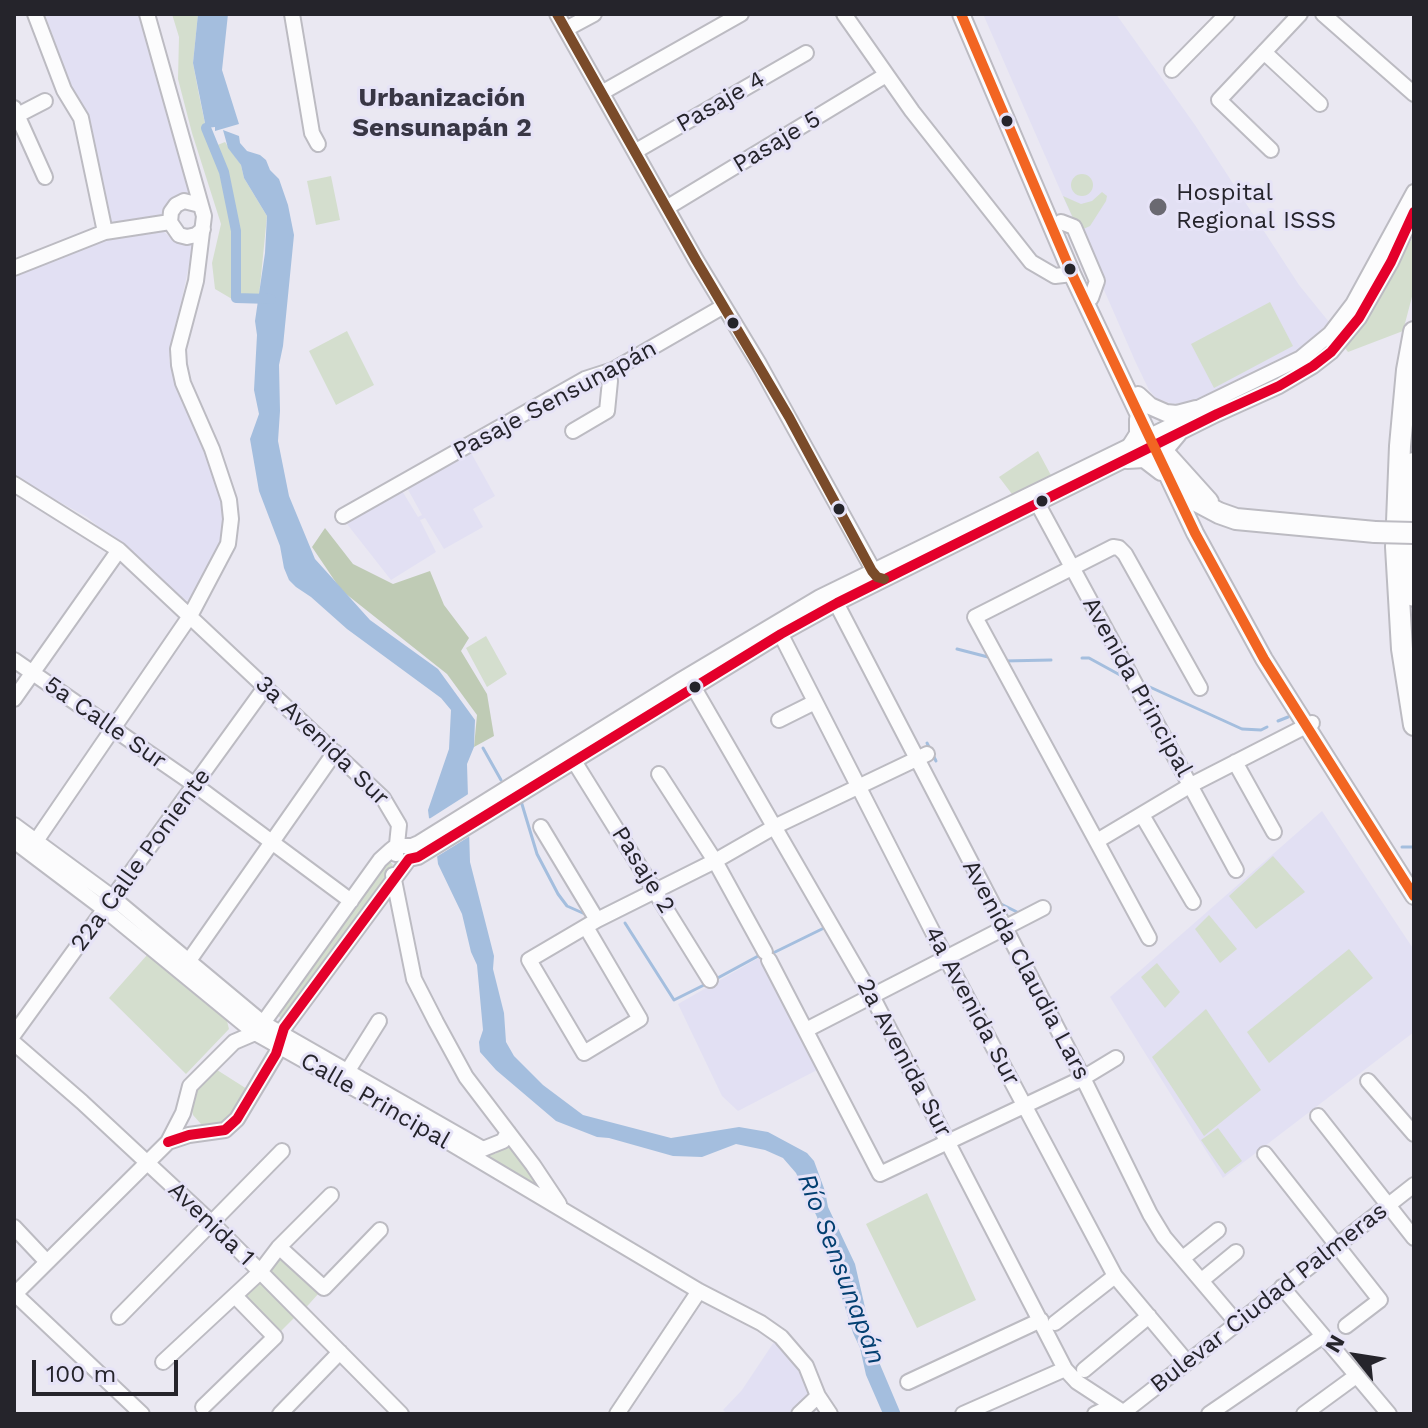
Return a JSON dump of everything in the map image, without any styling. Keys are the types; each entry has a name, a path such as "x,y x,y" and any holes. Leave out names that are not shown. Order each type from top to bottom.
{"highway":[{"path":"1414,332 1400,446 1396,547 1402,649 1414,725"},
{"path":"1155,443 1219,513"},
{"path":"1414,463 1411,499 1414,596"},
{"path":"1185,495 1219,513 1259,522 1414,533"},
{"path":"1412,559 1414,580"}],"main road":[{"path":"961,14 1072,274 1137,414 1185,495 1309,724 1414,896"},
{"path":"969,14 1061,222 1091,298 1138,395 1168,479 1264,659 1414,880"},
{"path":"1138,395 1150,406 1166,413 1177,414 1201,407"},
{"path":"1137,414 1140,429 1129,452 1147,460 1168,479"},
{"path":"1155,443 1178,434"}],"street":[{"path":"35,14 64,90 81,118 105,232"},
{"path":"36,841 190,616 228,544 231,519 229,500 183,383 179,365 178,349 196,281 204,216 147,14"},
{"path":"292,14 312,133 318,144"},
{"path":"557,14 789,417 876,578"},
{"path":"566,29 594,14"},
{"path":"603,92 741,14"},
{"path":"844,14 886,75 1031,262 1055,276 1072,274"},
{"path":"1172,70 1227,14"},
{"path":"1271,150 1219,100 1300,14"},
{"path":"1323,14 1414,94"},
{"path":"1264,52 1320,104"},
{"name":"Pasaje 4","path":"636,151 806,53"},
{"name":"Pasaje 5","path":"668,207 886,75"},
{"path":"45,101 15,113 45,177"},
{"path":"142,1414 14,1294 168,1142 183,1113 190,1086 234,1042 259,1028 380,860 396,846 412,846 415,853 694,672 834,598 1129,452 1155,443 1199,412 1201,407 1301,358 1330,334 1353,304 1414,192"},
{"path":"200,205 184,201 176,205 170,222 179,235 187,237 203,229"},
{"path":"1178,434 1279,386 1331,352 1374,294 1414,212"},
{"path":"14,268 105,232 170,222"},
{"name":"Pasaje Sensunapán","path":"343,516 585,379 608,373 724,306"},
{"path":"573,431 607,411 608,373"},
{"name":"3a Avenida Sur","path":"14,484 119,550 387,802 399,825 393,880 414,979 466,1077 562,1209"},
{"name":"Avenida Principal","path":"1035,499 1236,870"},
{"path":"1149,938 975,617 1113,547 1123,551 1200,688"},
{"path":"14,699 119,550"},
{"name":"Avenida Claudia Lars","path":"834,598 922,757 1004,928 1150,1214 1164,1237 1237,1323"},
{"path":"570,755 694,688 778,629"},
{"name":"4a Avenida Sur","path":"778,629 946,958 1115,1276 1187,1362"},
{"name":"5a Calle Sur","path":"14,660 195,785 351,901"},
{"path":"694,672 694,688"},
{"path":"681,680 694,688"},
{"name":"22a Calle Poniente","path":"14,1034 266,686"},
{"name":"2a Avenida Sur","path":"694,688 872,996 948,1141 1051,1323 1081,1369 1077,1382 1121,1411"},
{"path":"779,720 815,702"},
{"path":"1097,841 1191,785 1309,724"},
{"path":"188,962 335,752"},
{"name":"Pasaje 2","path":"570,755 710,980"},
{"path":"541,827 592,924 640,1019 584,1053 529,960 592,924 715,861 776,826 922,757"},
{"path":"1235,762 1274,832"},
{"path":"659,774 715,861 880,1174 1083,1078 1116,1058"},
{"path":"1142,815 1193,902"},
{"path":"14,825 259,1028 280,1039 276,1054 237,1119 225,1130 189,1135 168,1142"},
{"path":"14,841 108,903 188,962 259,1028"},
{"name":"Calle Principal","path":"280,1039 415,853"},
{"path":"806,1030 1043,908"},
{"path":"347,1072 379,1021"},
{"name":"Calle Principal","path":"280,1039 347,1072 562,1209 699,1291 761,1323 781,1337 806,1366 818,1396 830,1414"},
{"name":"Calle Principal","path":"280,1039 483,1156"},
{"name":"Avenida 1","path":"14,1043 212,1223 401,1414"},
{"path":"1368,1081 1414,1134"},
{"path":"183,1113 193,1126 209,1133"},
{"path":"1318,1116 1414,1238"},
{"path":"483,1156 503,1141 508,1132"},
{"path":"119,1317 282,1151"},
{"path":"1265,1154 1380,1300 1346,1326"},
{"name":"Bulevar Ciudad Palmeras","path":"1095,1414 1121,1411 1414,1185"},
{"path":"163,1362 260,1272 279,1247 331,1195"},
{"path":"14,1227 47,1262"},
{"path":"279,1247 324,1288 380,1230"},
{"path":"1183,1258 1218,1230"},
{"path":"1202,1280 1236,1252"},
{"path":"908,1382 1051,1323 1115,1276"},
{"path":"1282,1287 1389,1414"},
{"path":"617,1414 699,1291"},
{"path":"203,1407 275,1337 235,1296"},
{"path":"963,1414 1081,1369 1149,1316"},
{"path":"1209,1414 1323,1336"},
{"path":"280,1414 340,1352"},
{"path":"1304,1414 1356,1376"},
{"path":"799,1414 818,1396"}],"shaded area":[{"path":"45,14 143,14 192,188 162,230 172,239 190,242 193,246 169,360 224,501 224,544 190,602 177,595 87,517 14,477 14,277 113,237 93,148"},
{"name":"Hospital Regional ISSS","path":"983,14 1116,14 1195,125 1299,285 1329,322 1303,347 1208,395 1188,403 1172,404 1156,398 1136,363"},
{"path":"470,451 495,496 473,509 483,527 444,549 425,518 420,520 436,552 391,580 347,524 401,489 418,517 422,515 406,486"},
{"path":"1322,811 1414,950 1414,1032 1223,1178 1110,997"},
{"path":"762,956 819,1069 738,1111 722,1096 678,1004"},
{"path":"774,1342 801,1370 812,1395 793,1414 727,1414 723,1410 742,1390"}],"green space":[{"path":"172,14 198,14 193,63 206,128 224,172 236,231 232,299 215,289 212,263 221,224 178,79 179,37"},
{"path":"225,142 241,165 244,178 267,216 259,296 239,296 238,230 226,172 215,146"},
{"path":"1082,174 1093,185 1082,196 1071,185"},
{"path":"331,176 340,220 316,225 307,181"},
{"path":"1102,192 1107,196 1106,201 1090,226 1079,231 1063,196 1081,204 1092,201"},
{"path":"1414,235 1414,289 1403,331 1348,352 1345,348 1364,325"},
{"path":"1270,302 1293,346 1214,388 1191,344"},
{"path":"347,331 374,385 336,405 309,351"},
{"path":"1038,451 1053,479 1015,498 999,477"},
{"path":"325,528 353,564 393,584 430,571 444,605 469,638 461,651 487,694 494,736 474,747 477,715 447,674 341,590 312,547"},
{"path":"486,636 507,674 487,687 466,648"},
{"path":"1273,856 1305,892 1256,929 1229,896"},
{"path":"389,860 393,865 391,868 289,1017 282,1020 279,1011 383,863"},
{"path":"1209,915 1237,949 1220,963 1195,929"},
{"path":"1349,949 1373,978 1269,1063 1247,1032"},
{"path":"147,955 227,1021 229,1029 186,1074 109,998"},
{"path":"1157,963 1180,992 1165,1008 1141,977"},
{"path":"1206,1009 1261,1090 1204,1136 1152,1057"},
{"path":"214,1068 247,1089 234,1113 221,1126 201,1124 191,1107 199,1084"},
{"path":"1218,1128 1242,1161 1225,1174 1201,1140"},
{"path":"510,1144 543,1191 487,1163 486,1153 495,1154"},
{"path":"927,1193 976,1300 917,1328 866,1224"},
{"path":"276,1252 319,1293 301,1313 260,1272"},
{"path":"256,1276 296,1316 275,1337 235,1296"}],"water":[{"path":"198,14 228,14 222,70 239,124 215,131 215,127 206,128 193,63"},
{"name":"Río Sensunapán","path":"223,130 239,136 240,143 247,151 266,160 279,179 288,205 294,235 279,365 278,441 289,496 315,559 370,620 438,669 475,720 474,747 467,764 470,862 494,956 493,969 504,1013 506,1042 514,1056 543,1085 583,1115 671,1138 739,1127 768,1132 807,1153 814,1161 828,1207 855,1264 876,1355 901,1414 883,1414 866,1375 817,1217 796,1173 783,1158 765,1150 736,1144 702,1157 673,1156 597,1137 556,1121 496,1070 480,1052 483,1030 477,965 462,914 438,864 433,821 429,818 428,810 449,749 451,710 441,698 296,587 284,568 280,546 259,491 250,439 259,414 254,390 255,321 267,216 244,178 241,165 228,148"}],"pier":[{"path":"473,791 475,833 433,859 429,823 426,821"}],"waterway":[{"path":"206,128 224,172 236,231 236,298 271,299"},
{"path":"957,649 988,657"},
{"path":"1082,658 1089,658 1120,675"},
{"path":"1004,661 1051,660"},
{"path":"1141,683 1242,729 1261,730 1267,727"},
{"path":"1278,721 1288,717"},
{"path":"927,743 936,761"},
{"path":"483,748 501,780"},
{"path":"521,801 537,854 558,894 567,906 585,914"},
{"path":"1402,847 1414,847"},
{"path":"999,903 1017,912"},
{"path":"625,923 674,1000 708,983"},
{"path":"771,954 824,928"},
{"path":"714,980 760,955"}],"transit line":[{"path":"557,14 789,417 872,571 884,579"},
{"path":"961,14 1072,274 1195,533 1264,659 1414,896"},
{"path":"168,1142 189,1135 225,1130 237,1119 276,1054 284,1028 409,859 418,857 781,634 837,603 1279,386 1313,366 1331,352 1359,318 1391,262 1414,212"}],"place":[{"name":"Hospital Regional ISSS","path":"1158,207"}],"district":[{"name":"Urbanización Sensunapán 2","path":"442,113"}]}
